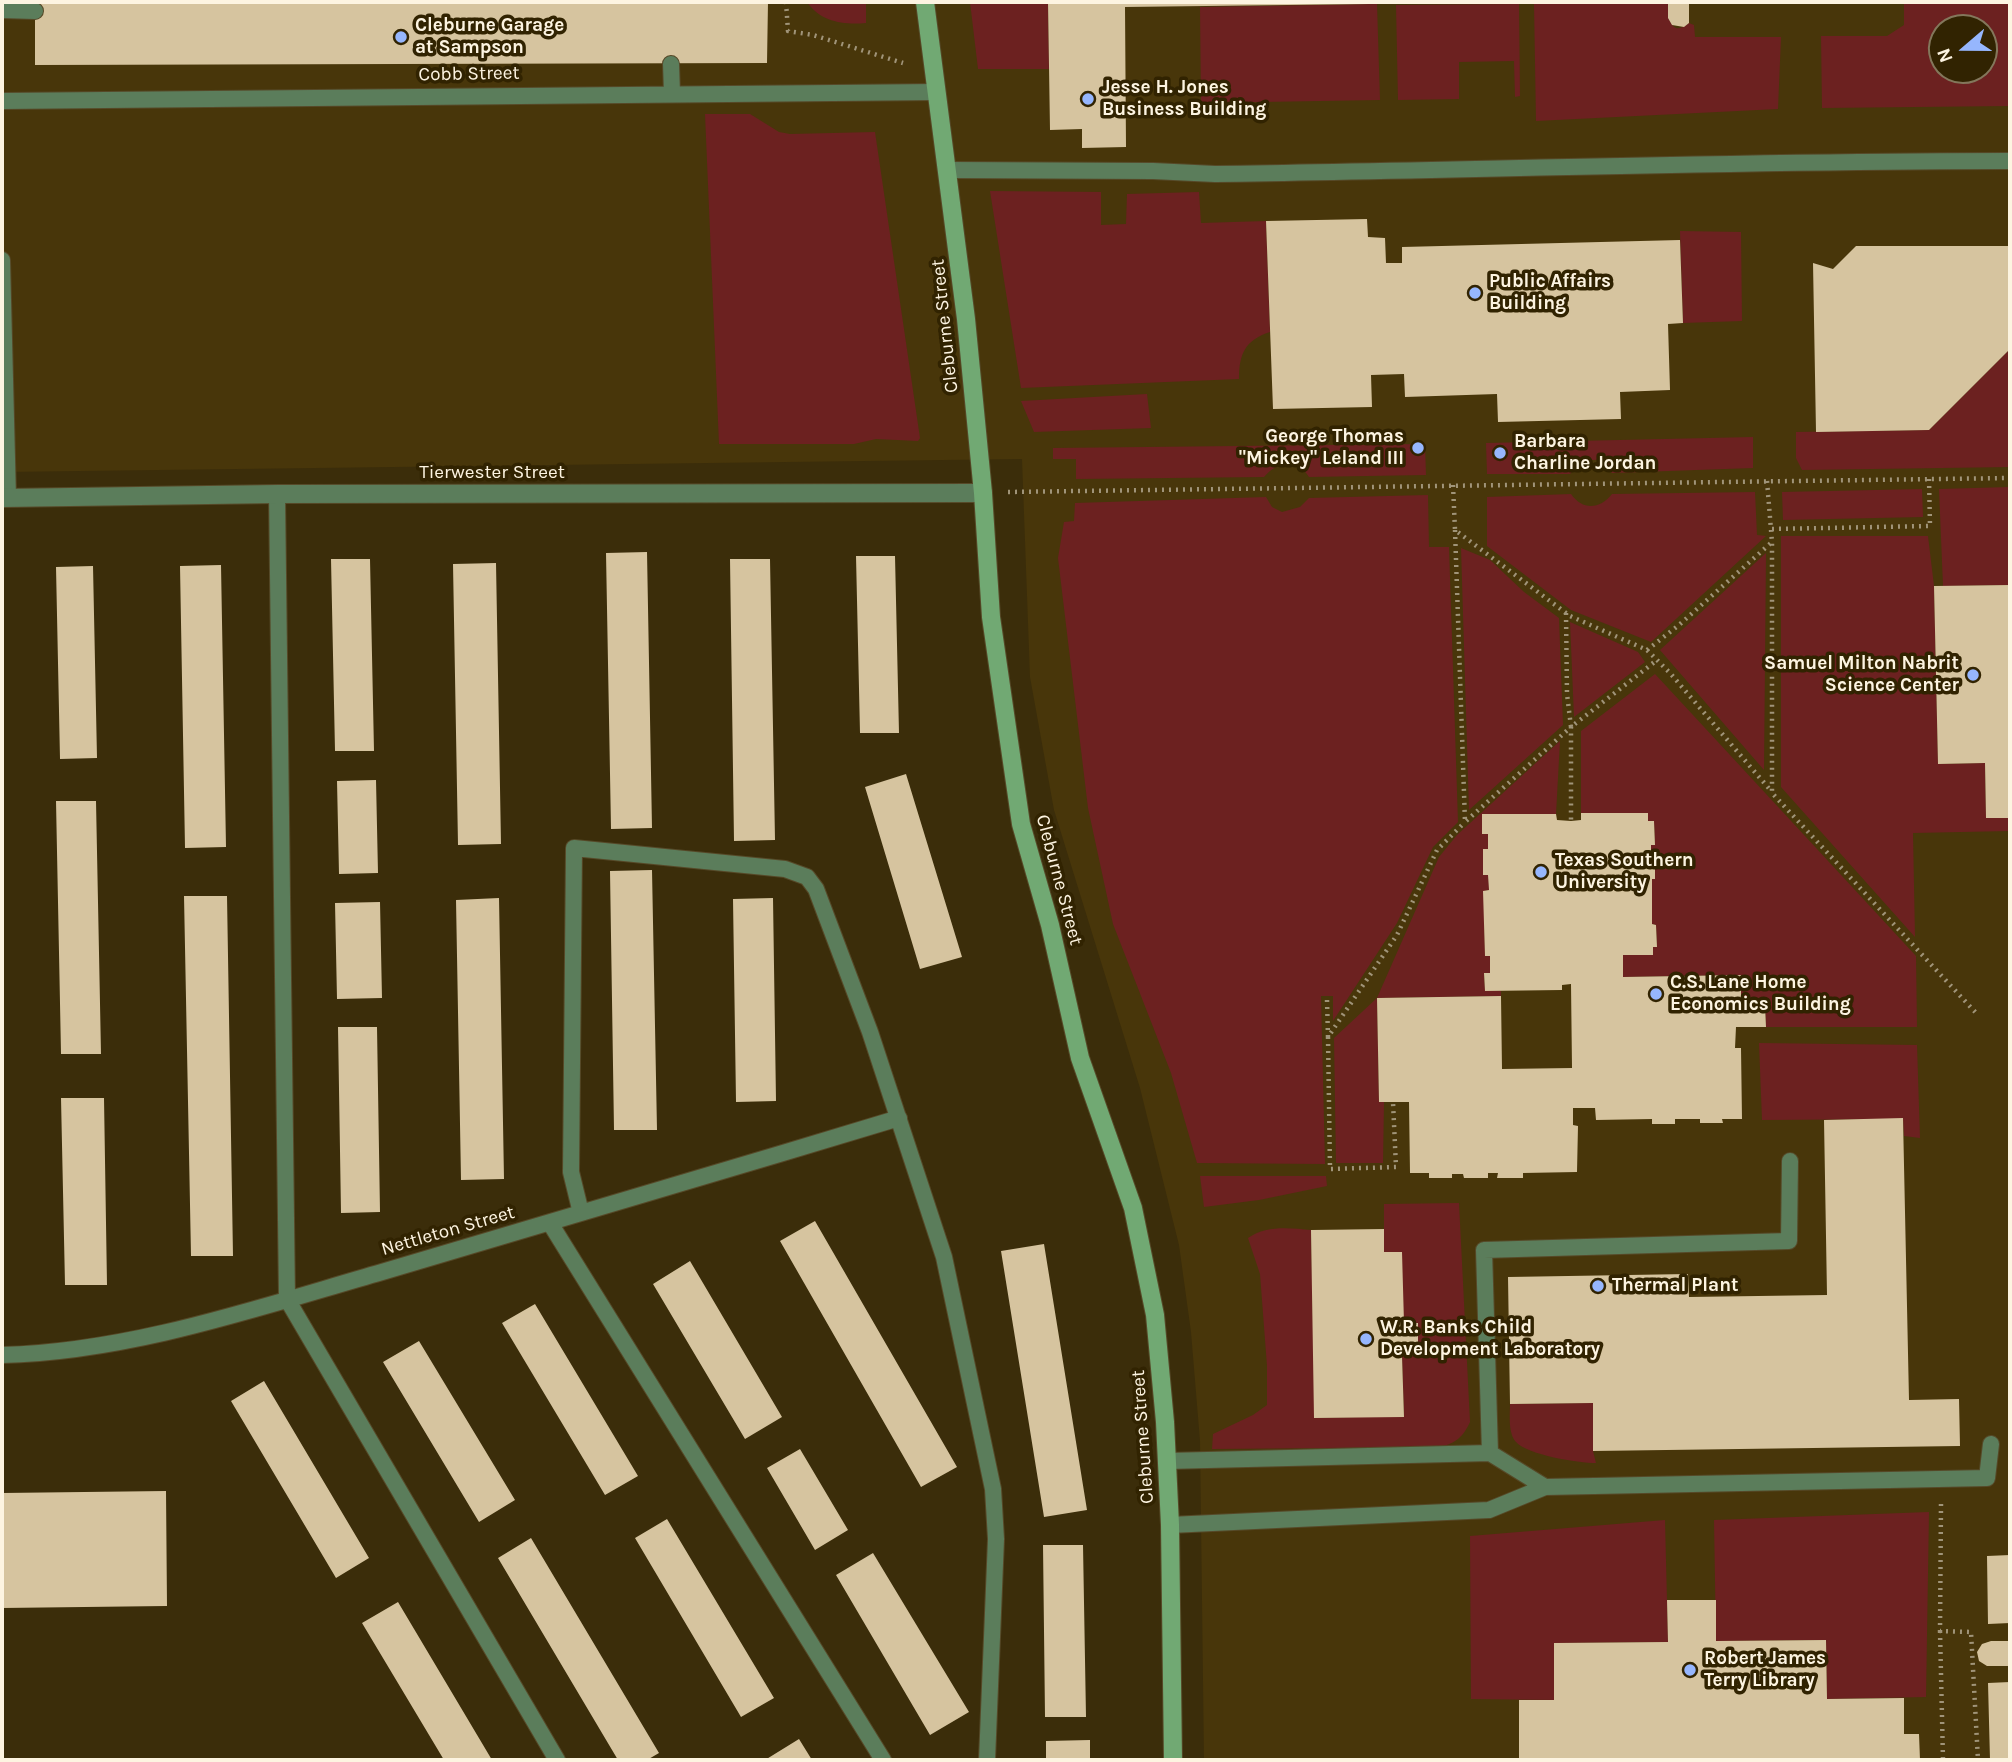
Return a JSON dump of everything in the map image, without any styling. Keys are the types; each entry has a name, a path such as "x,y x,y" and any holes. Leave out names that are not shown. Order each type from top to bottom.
{"main road":[{"name":"Cleburne Street","path":"925,2 968,332 991,617 1021,824 1050,925 1080,1058 1133,1208 1155,1315 1170,1525 1173,1760"}],"street":[{"name":"Tierwester Street","path":"5,498 277,494 983,493"}],"lane":[{"path":"2,10 35,11"},
{"path":"671,64 672,93"},
{"name":"Cobb Street","path":"2,101 937,92"},
{"path":"948,170 1215,174 1638,167 1797,161 2010,161"},
{"path":"2,260 5,498"},
{"path":"277,494 287,1299 557,1760"},
{"path":"581,1213 571,1172 574,848 785,869 807,877 816,889 870,1032 944,1257 993,1489 996,1539 987,1760"},
{"name":"Nettleton Street","path":"2,1355 94,1347 161,1333 550,1223 899,1118"},
{"path":"1490,1453 1484,1250 1790,1241 1790,1161"},
{"path":"550,1223 883,1760"},
{"path":"1170,1525 1489,1510 1545,1487 1987,1478 1991,1444"},
{"path":"1167,1461 1490,1453 1545,1487"}],"path":[{"path":"786,2 788,31 935,72"},
{"path":"1772,529 1930,526 1929,478"},
{"path":"983,493 2010,478"},
{"path":"1768,481 1772,529 1772,793"},
{"path":"1453,485 1465,822"},
{"path":"1455,530 1566,613 1647,650 1772,793 1978,1014"},
{"path":"1647,650 1772,542"},
{"path":"1566,613 1567,694 1571,727 1571,821"},
{"path":"1328,1037 1397,935 1437,849 1571,727 1657,660"},
{"path":"1327,1000 1330,1169 1395,1167 1393,1102"},
{"path":"1941,1479 1943,1760"},
{"path":"1940,1631 1971,1632 1978,1760"}],"shaded area":[{"name":"Texas Southern University","path":"2,2 2010,2 2010,1760 1204,1760 1200,1441 1191,1332 1179,1245 1140,1088 1054,810 1030,677 1022,459 2,472"},
{"path":"807,2 866,2 866,23 833,21 819,14"},
{"path":"970,2 1048,2 1049,69 978,69"},
{"path":"1668,2 1674,27 1683,27 1689,23 1694,25 1695,37 1781,37 1778,109 1536,121 1534,4"},
{"path":"1904,2 2010,2 2010,106 1822,108 1821,36 1887,36 1904,25"},
{"path":"1377,4 1380,100 1201,103 1200,7"},
{"path":"1519,4 1520,96 1515,97 1514,61 1459,62 1459,99 1398,100 1396,5"},
{"path":"705,114 750,114 779,132 790,134 875,132 920,438 918,441 876,439 854,444 719,444"},
{"path":"990,191 1101,192 1101,225 1126,224 1127,194 1199,192 1201,223 1266,221 1270,332 1255,339 1245,349 1240,362 1239,379 1021,388"},
{"path":"1680,231 1741,232 1742,321 1683,323"},
{"path":"2010,349 2010,467 1802,470 1796,458 1796,432 1929,430"},
{"path":"1147,394 1151,428 1034,432 1021,401"},
{"path":"1753,437 1753,468 1612,473 1602,460 1597,460 1580,464 1570,474 1487,474 1486,443"},
{"path":"1425,444 1426,475 1309,477 1299,467 1287,464 1275,468 1264,477 1076,479 1076,459 1053,459 1053,448"},
{"path":"2010,487 2010,585 1943,586 1939,489"},
{"path":"1922,489 1923,517 1783,520 1782,492"},
{"path":"1755,492 1757,535 1766,536 1651,642 1571,610 1487,546 1487,497 1571,494 1581,503 1592,506 1602,503 1612,494"},
{"path":"1428,495 1429,547 1449,547 1458,822 1433,847 1397,923 1333,1021 1333,996 1321,996 1325,1164 1197,1163 1171,1073 1113,924 1088,808 1058,558 1064,522 1074,521 1075,503 1266,497 1272,507 1282,512 1300,507 1309,498"},
{"path":"1781,536 1928,536 1934,586 1938,764 1985,763 1986,818 2010,818 2010,831 1913,833 1915,937 1781,787"},
{"path":"1461,548 1490,560 1524,592 1559,618 1563,725 1469,810"},
{"path":"1766,553 1764,770 1660,650"},
{"path":"1570,622 1638,652 1645,662 1574,717"},
{"path":"1655,674 1916,956 1917,1027 1766,1027 1765,1005 1741,1005 1740,975 1623,977 1623,955 1653,955 1653,947 1657,947 1656,925 1652,924 1655,857 1651,856 1651,845 1655,845 1654,822 1648,821 1648,813 1581,813 1581,731"},
{"path":"1560,741 1556,814 1482,815 1482,833 1488,834 1489,890 1484,891 1485,956 1490,956 1490,973 1484,974 1485,990 1501,991 1501,996 1377,998 1439,857 1457,835"},
{"path":"1377,998 1379,1102 1384,1102 1383,1163 1336,1163 1334,1038"},
{"path":"1759,1043 1917,1045 1920,1138 1904,1136 1903,1119 1762,1120"},
{"path":"1200,1176 1326,1176 1327,1186 1259,1200 1204,1207"},
{"path":"1459,1203 1470,1422 1462,1435 1450,1444 1440,1447 1212,1449 1213,1434 1253,1415 1267,1405 1260,1274 1248,1238 1270,1229 1311,1230 1315,1418 1404,1416 1402,1356 1418,1355 1418,1323 1404,1323 1384,1252 1384,1204"},
{"path":"1593,1403 1593,1451 1596,1463 1566,1460 1531,1451 1513,1438 1510,1404"},
{"path":"1929,1512 1926,1697 1827,1699 1826,1640 1716,1641 1714,1520"},
{"path":"1665,1520 1668,1642 1554,1643 1554,1700 1471,1699 1470,1536"}],"building":[{"name":"Cleburne Garage at Sampson","path":"35,2 768,2 767,63 35,65"},
{"name":"Jesse H. Jones Business Building","path":"1048,2 1369,4 1125,7 1126,147 1082,148 1082,129 1050,130"},
{"path":"1668,2 1689,2 1689,23 1684,27 1672,25 1668,18"},
{"name":"Public Affairs Building","path":"1367,219 1368,237 1385,238 1386,263 1402,263 1402,247 1680,240 1683,323 1668,324 1670,390 1620,392 1621,419 1498,422 1497,394 1405,397 1404,374 1371,375 1372,407 1273,409 1266,221"},
{"path":"1856,246 2010,246 2010,349 1929,430 1816,432 1813,263 1833,269"},
{"path":"647,552 652,828 611,829 606,553"},
{"path":"856,556 895,556 899,733 860,733"},
{"path":"331,559 370,559 374,751 335,751"},
{"path":"730,559 770,559 775,840 734,841"},
{"path":"496,563 501,844 458,845 453,564"},
{"path":"221,565 226,847 185,848 180,566"},
{"path":"93,566 97,758 60,759 56,567"},
{"name":"Samuel Milton Nabrit Science Center","path":"2010,585 2010,818 1986,818 1985,763 1938,764 1934,586"},
{"path":"906,774 962,957 920,969 865,787"},
{"path":"376,780 378,873 339,874 337,781"},
{"path":"56,801 96,801 101,1054 61,1054"},
{"name":"C.S. Lane Home Economics Building","path":"1581,813 1648,813 1648,821 1654,821 1655,845 1651,845 1651,856 1655,856 1652,924 1656,925 1657,947 1653,947 1653,955 1623,955 1623,977 1741,975 1741,1005 1765,1005 1766,1027 1736,1027 1735,1048 1741,1048 1742,1119 1722,1119 1723,1123 1700,1123 1700,1119 1675,1119 1675,1124 1652,1124 1652,1119 1596,1120 1595,1108 1573,1108 1573,1125 1578,1126 1577,1172 1523,1173 1523,1178 1497,1178 1498,1173 1488,1173 1488,1178 1464,1178 1463,1174 1452,1174 1452,1178 1429,1178 1429,1173 1410,1173 1409,1102 1379,1102 1377,998 1501,996 1502,1069 1572,1068 1571,984 1562,985 1562,990 1485,991 1484,973 1490,973 1490,956 1485,956 1483,891 1489,890 1488,875 1483,875 1483,849 1488,849 1488,834 1482,834 1482,814 1556,814 1557,820 1571,821 1581,820"},
{"path":"652,870 657,1130 614,1130 610,871"},
{"path":"184,896 227,896 233,1256 191,1256"},
{"path":"499,898 504,1179 461,1180 456,900"},
{"path":"773,898 776,1101 736,1102 733,899"},
{"path":"380,902 382,998 337,999 335,903"},
{"path":"338,1027 377,1027 380,1212 341,1213"},
{"path":"61,1098 104,1098 107,1285 65,1285"},
{"name":"Thermal Plant","path":"1903,1118 1909,1400 1959,1399 1960,1446 1593,1451 1593,1403 1510,1404 1508,1277 1688,1274 1689,1297 1827,1295 1824,1120"},
{"path":"815,1221 957,1467 921,1487 780,1241"},
{"name":"W.R. Banks Child Development Laboratory","path":"1384,1229 1384,1252 1402,1252 1404,1323 1418,1323 1418,1356 1402,1356 1404,1417 1314,1418 1311,1230"},
{"path":"1044,1244 1087,1510 1044,1517 1001,1251"},
{"path":"690,1261 782,1417 745,1439 653,1284"},
{"path":"535,1304 638,1476 605,1495 502,1323"},
{"path":"419,1341 515,1500 479,1522 383,1362"},
{"path":"264,1381 369,1558 336,1578 231,1401"},
{"path":"800,1449 848,1530 815,1550 767,1468"},
{"path":"166,1491 167,1606 2,1608 2,1493"},
{"path":"667,1519 774,1698 741,1717 635,1538"},
{"path":"531,1538 659,1753 647,1760 618,1760 498,1558"},
{"path":"1043,1545 1083,1545 1086,1717 1045,1717"},
{"path":"873,1553 969,1712 930,1735 836,1575"},
{"path":"2010,1555 2010,1623 1988,1624 1987,1556"},
{"name":"Robert James Terry Library","path":"1667,1600 1716,1600 1716,1641 1826,1640 1827,1699 1904,1698 1904,1734 1919,1734 1920,1760 1519,1760 1519,1700 1554,1700 1554,1643 1668,1642"},
{"path":"398,1602 492,1760 444,1760 362,1623"},
{"path":"2010,1641 2010,1666 1987,1666 1979,1661 1977,1652 1982,1644"},
{"path":"2010,1682 2010,1760 1990,1760 1988,1683"},
{"path":"799,1739 812,1760 765,1760"},
{"path":"1090,1740 1090,1760 1046,1760 1046,1741"}],"place":[{"name":"Cleburne Garage at Sampson","path":"401,37"},
{"name":"Jesse H. Jones Business Building","path":"1088,99"},
{"name":"Public Affairs Building","path":"1475,293"},
{"name":"George Thomas \"Mickey\" Leland III","path":"1418,448"},
{"name":"Barbara Charline Jordan","path":"1500,453"},
{"name":"Samuel Milton Nabrit Science Center","path":"1973,675"},
{"name":"Texas Southern University","path":"1541,872"},
{"name":"C.S. Lane Home Economics Building","path":"1656,994"},
{"name":"Thermal Plant","path":"1598,1286"},
{"name":"W.R. Banks Child Development Laboratory","path":"1366,1339"},
{"name":"Robert James Terry Library","path":"1690,1670"}]}
